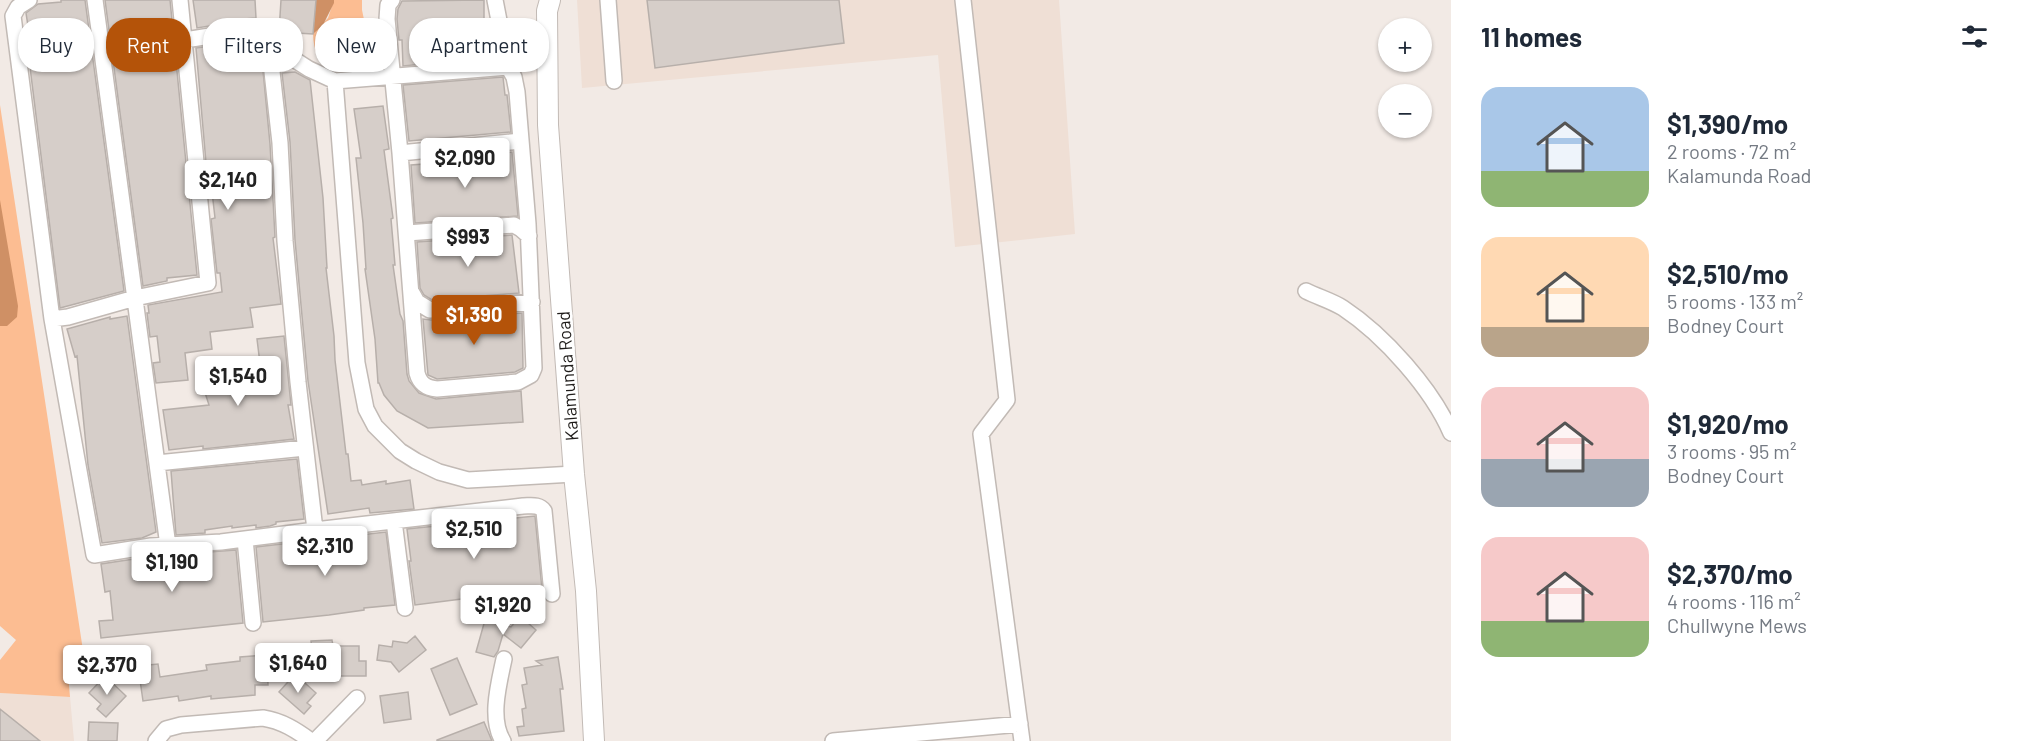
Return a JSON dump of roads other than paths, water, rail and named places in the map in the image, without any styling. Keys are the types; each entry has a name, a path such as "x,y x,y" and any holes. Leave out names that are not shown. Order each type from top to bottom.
{"main road":[{"name":"Kalamunda Road","path":"547,4 548,125 574,474 586,591 594,741"}],"street":[{"path":"29,0 18,7 13,15 52,319 94,555 151,546 245,539 523,506 541,508 544,511 552,594"},
{"path":"95,0 168,546"},
{"path":"180,0 182,18"},
{"path":"392,0 388,5 387,19 407,233 417,373 424,386 430,388 518,382 531,375 534,359 529,236 517,92 511,72"},
{"path":"495,0 498,18"},
{"path":"608,0 614,81"},
{"path":"963,0 1007,400 981,434 1022,741"},
{"path":"303,65 335,81 436,72"},
{"path":"52,319 68,317 135,297 208,283 188,72"},
{"path":"272,72 280,143 285,241 315,530"},
{"path":"335,81 357,363 366,409 375,426 400,452 439,472 455,477 468,480 574,474"},
{"path":"400,153 521,141"},
{"path":"407,233 514,225 529,236"},
{"path":"411,290 417,302 430,310 532,302"},
{"path":"1305,291 1343,308 1375,334 1407,366 1445,418 1451,433"},
{"path":"157,463 305,448"},
{"path":"394,521 405,608"},
{"path":"245,539 253,623"},
{"path":"503,741 500,736 496,704 504,659"},
{"path":"156,741 166,729 181,725 263,718 288,725 313,741 357,698"},
{"path":"833,741 1020,723"}]}
